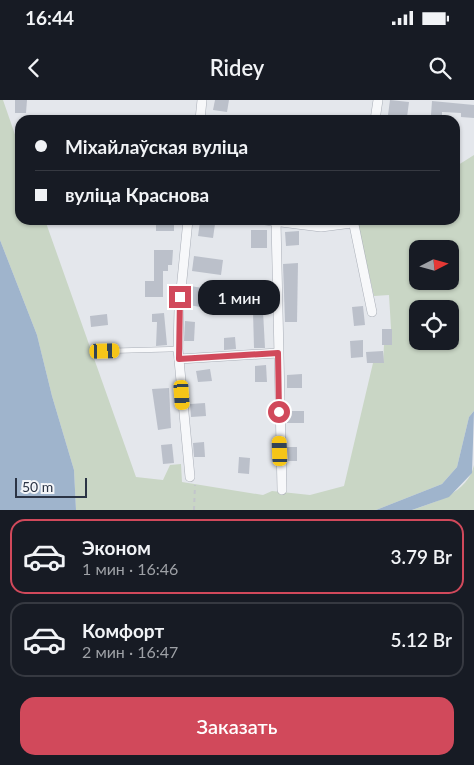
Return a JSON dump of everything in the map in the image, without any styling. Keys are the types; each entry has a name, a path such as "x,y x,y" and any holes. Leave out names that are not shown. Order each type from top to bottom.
{"street":[{"path":"200,115 202,100"},
{"path":"376,115 378,100"},
{"path":"188,225 179,310 178,349 192,478"},
{"path":"276,225 282,490"},
{"path":"306,225 321,227 333,225"},
{"path":"353,225 365,268 372,312"},
{"path":"179,359 278,353"}],"lane":[{"path":"105,351 178,349"}],"path":[{"path":"192,478 194,510"}],"green space":[{"path":"0,100 3,100 15,135 15,225 47,225 136,477 163,480 170,465 181,464 182,482 263,495 272,491 310,495 344,486 373,363 383,363 384,345 392,345 389,295 374,296 358,225 460,225 460,164 474,155 474,411 469,417 457,467 442,484 376,510 76,510 74,470 52,396 37,335 0,240"},
{"path":"474,465 474,510 412,510 440,500 458,489 471,475"}],"water":[{"path":"0,240 37,335 52,396 74,470 76,510 0,510"},
{"path":"474,411 472,473 449,497 412,510 376,510 442,484 457,467 469,417"}],"building":[{"path":"15,100 27,100 26,113 15,113"},
{"path":"215,100 229,100 227,112 213,110"},
{"path":"390,100 409,102 407,115 388,115"},
{"path":"432,101 474,105 474,118 461,117 461,113 442,112 442,115 431,115"},
{"path":"156,225 174,225 174,231 156,231"},
{"path":"200,225 215,225 213,238 198,236"},
{"path":"251,230 267,230 267,248 251,248"},
{"path":"299,231 299,245 286,246 285,232"},
{"path":"154,250 173,250 172,265 168,265 168,271 163,271 163,297 145,297 145,281 154,281"},
{"path":"194,256 223,260 221,275 192,271"},
{"path":"298,263 297,322 285,322 283,264"},
{"path":"190,286 203,288 201,307 188,305"},
{"path":"363,306 365,325 354,326 352,307"},
{"path":"253,311 263,311 265,348 254,348"},
{"path":"164,313 167,345 156,346 157,322 152,322 152,314"},
{"path":"107,314 108,325 91,327 90,316"},
{"path":"185,321 195,322 194,341 184,341"},
{"path":"382,329 392,329 392,345 382,345"},
{"path":"235,337 236,349 224,350 224,338"},
{"path":"363,340 363,357 351,358 350,341"},
{"path":"383,351 384,363 367,363 366,352"},
{"path":"266,365 267,382 255,382 255,366"},
{"path":"210,369 212,381 198,382 196,371"},
{"path":"302,374 302,388 287,388 287,375"},
{"path":"169,388 171,428 158,430 152,389"},
{"path":"205,403 206,416 191,417 190,404"},
{"path":"287,411 304,411 304,423 287,423"},
{"path":"204,442 205,457 194,457 193,443"},
{"path":"172,444 174,463 163,464 161,445"},
{"path":"287,447 297,447 297,461 288,461"},
{"path":"239,457 250,458 249,474 238,473"}],"route":[{"path":"180,297 179,359 278,353 279,412"}]}
